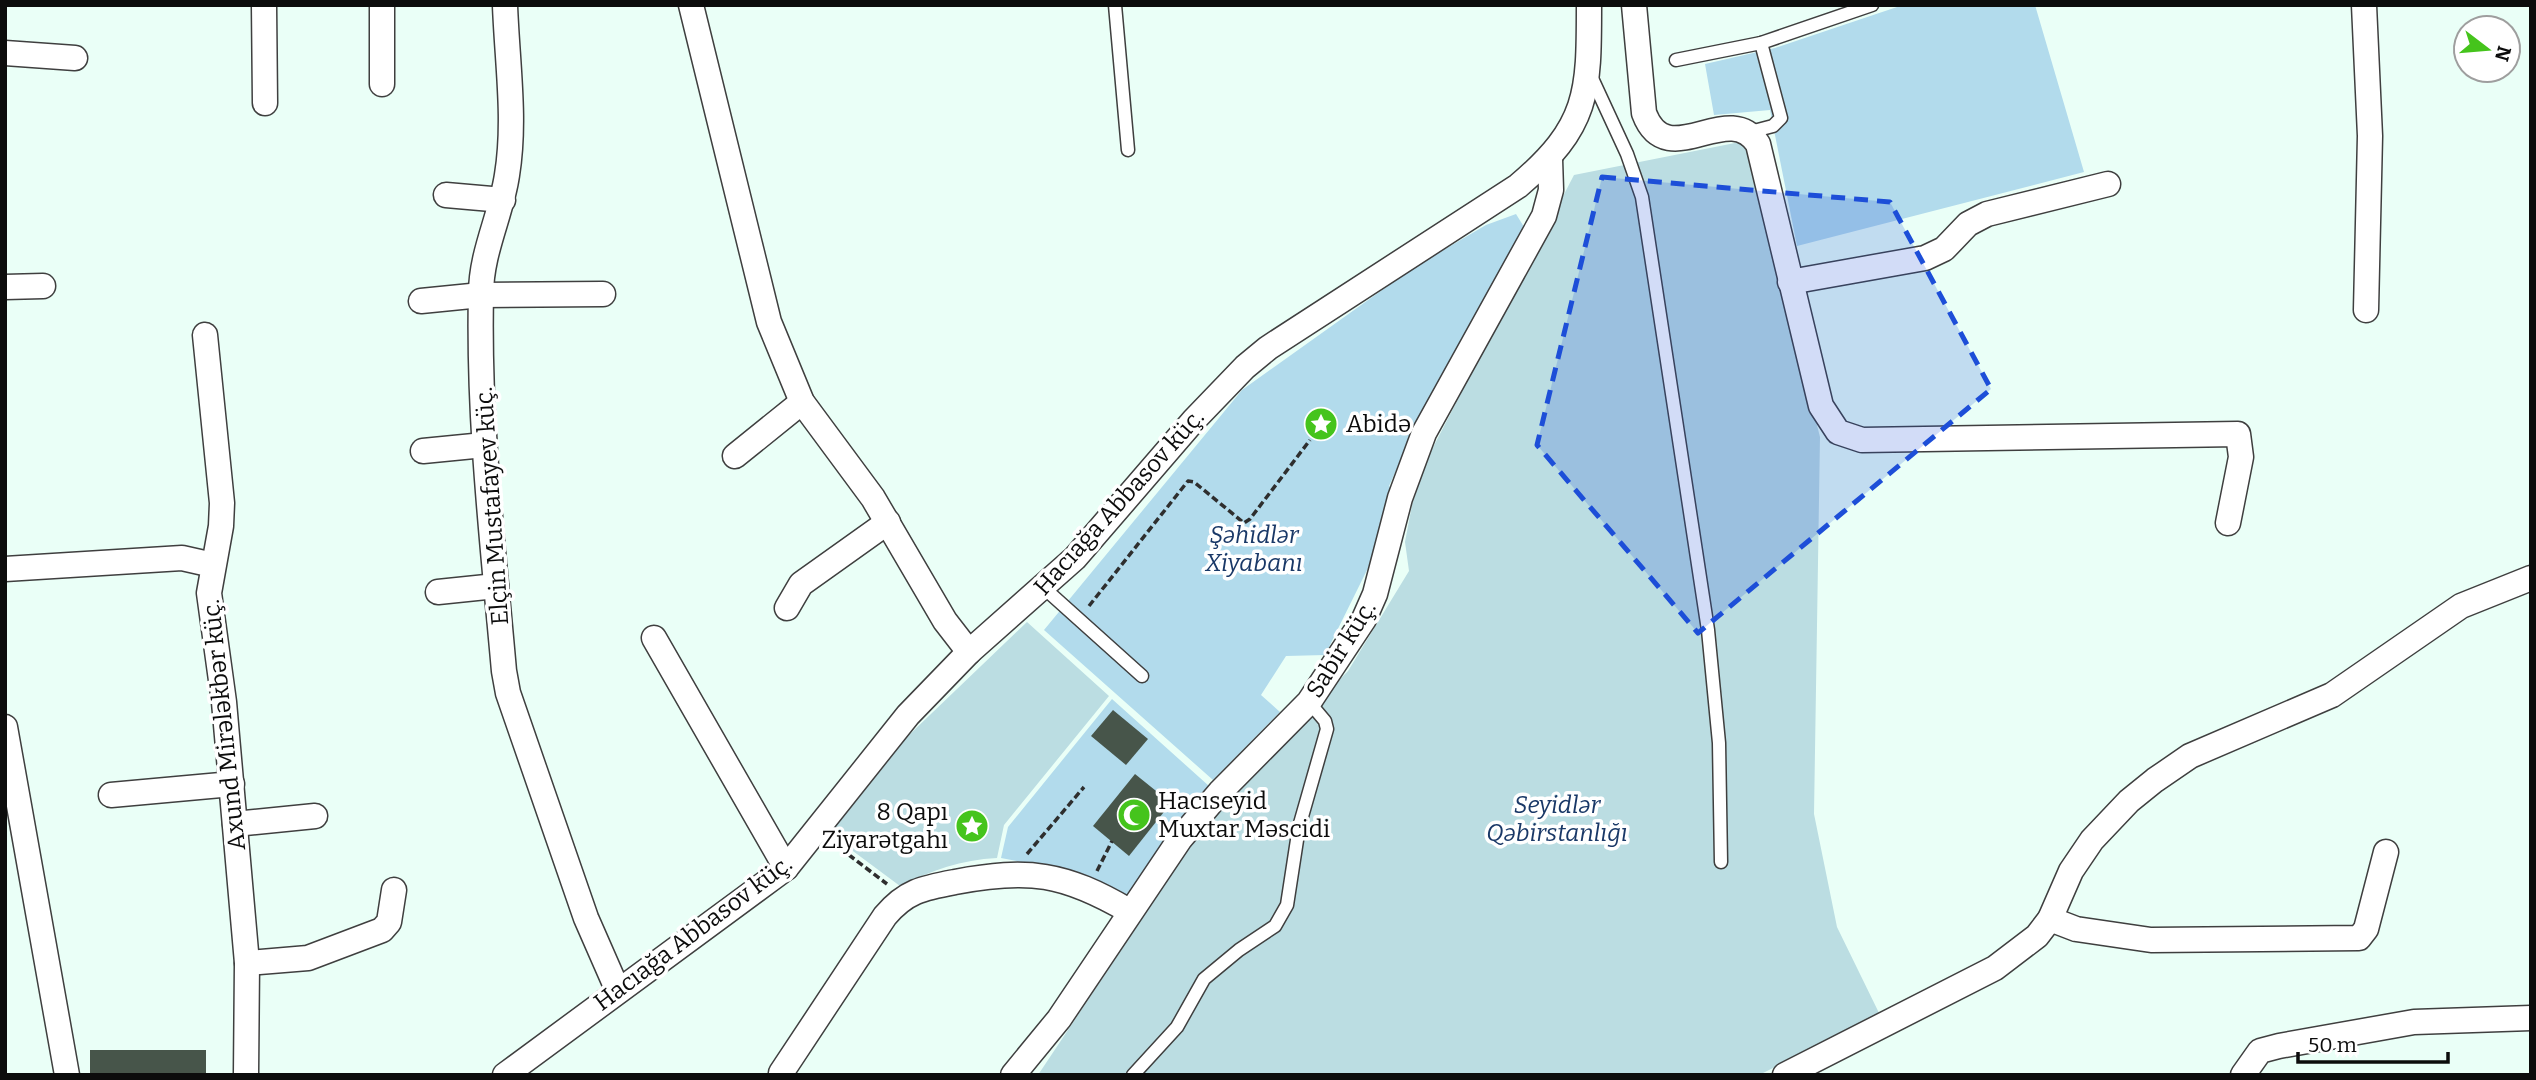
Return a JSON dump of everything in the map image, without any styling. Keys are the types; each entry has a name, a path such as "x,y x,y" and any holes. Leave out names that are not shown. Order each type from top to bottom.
{"street":[{"path":"264,5 265,103"},
{"path":"382,5 382,84"},
{"name":"Elçin Mustafayev küç.","path":"505,5 510,137 503,200 487,246 481,295 484,445 508,693 586,918 618,991"},
{"path":"691,5 769,322 802,402 888,522 946,621 969,652"},
{"name":"Hacıağa Abbasov küç.","path":"505,1075 786,868 908,715 969,652 1075,558 1194,420 1245,367 1268,348 1518,186 1550,159 1566,138 1580,112 1589,71 1589,5"},
{"path":"1634,5 1644,113 1648,124 1657,134 1675,139 1740,127 1750,132 1758,144 1821,406 1838,432 1861,440 2238,434 2241,457 2228,523"},
{"path":"2364,5 2370,136 2366,310"},
{"path":"5,53 75,58"},
{"name":"Sabir küç.","path":"1013,1075 1059,1019 1129,911 1207,806 1309,702 1364,619 1376,594 1400,498 1424,433 1544,216 1551,190 1550,159"},
{"path":"1790,282 1924,258 1944,249 1968,225 1987,214 2108,184"},
{"path":"446,195 503,200"},
{"path":"5,287 43,286"},
{"path":"421,300 481,295 603,294"},
{"name":"Axund Mirələkbər küç.","path":"205,335 222,503 222,526 209,593 232,784 247,963 246,1075"},
{"path":"735,456 802,402"},
{"path":"423,451 484,445"},
{"path":"787,608 801,584 888,522"},
{"path":"5,569 182,558 213,565"},
{"path":"1785,1075 1995,968 2023,948 2050,919 2071,871 2091,840 2129,801 2190,756 2332,695 2461,606 2531,578"},
{"path":"438,592 496,586"},
{"path":"653,638 786,868"},
{"path":"5,727 67,1075"},
{"path":"111,795 232,784"},
{"path":"235,824 315,816"},
{"path":"2050,919 2076,929 2151,940 2359,938 2366,929 2386,852"},
{"path":"781,1073 898,900 926,887 1001,873 1020,873 1089,889 1129,911"},
{"path":"247,963 308,958 382,930 389,922 394,890"},
{"path":"2243,1075 2260,1051 2279,1046 2414,1022 2531,1018"}],"lane":[{"path":"1115,5 1128,150"},
{"path":"1676,60 1761,43 1872,5"},
{"path":"1750,132 1773,126 1781,118 1761,43"},
{"path":"1589,71 1627,155 1642,197 1708,630 1719,743 1721,862"},
{"path":"1044,588 1142,676"},
{"path":"1133,1075 1177,1027 1204,979 1239,950 1275,926 1287,905 1299,827 1327,729 1325,721 1309,702"}],"path":[{"path":"1079,619 1188,481 1194,482 1244,523 1250,519 1310,440"},
{"path":"1020,873 1028,852 1084,787"},
{"path":"816,831 881,878 898,900"},
{"path":"1089,889 1112,841"}],"highlighted area":[{"path":"1602,177 1890,202 1991,389 1698,633 1537,445"}],"green space":[{"path":"1903,5 2035,5 2084,172 1797,246 1770,110 1714,115 1705,64 1775,48"},
{"name":"Seyidlər Qəbirstanlığı","path":"1745,141 1820,437 1814,814 1837,927 1880,1015 1759,1075 1038,1075 1222,799 1348,671 1409,571 1405,542 1412,505 1427,459 1574,175"},
{"name":"Şəhidlər Xiyabanı","path":"1516,214 1524,227 1402,457 1389,486 1394,490 1368,568 1325,655 1286,656 1261,695 1280,712 1213,780 1044,630 1242,390 1413,268 1486,225"},
{"path":"1027,622 1109,696 1004,825 997,858 947,867 900,886 830,834 908,736"},
{"path":"1112,699 1209,786 1127,896 1073,872 1001,858 1008,827"}],"building":[{"path":"1113,710 1148,739 1126,765 1091,736"},
{"path":"1135,774 1171,803 1129,856 1093,826"},
{"path":"90,1050 206,1050 206,1075 90,1075"}],"place":[{"name":"Abidə","path":"1321,424"},
{"name":"Hacıseyid Muxtar Məscidi","path":"1134,815"},
{"name":"8 Qapı Ziyarətgahı","path":"972,826"}]}
